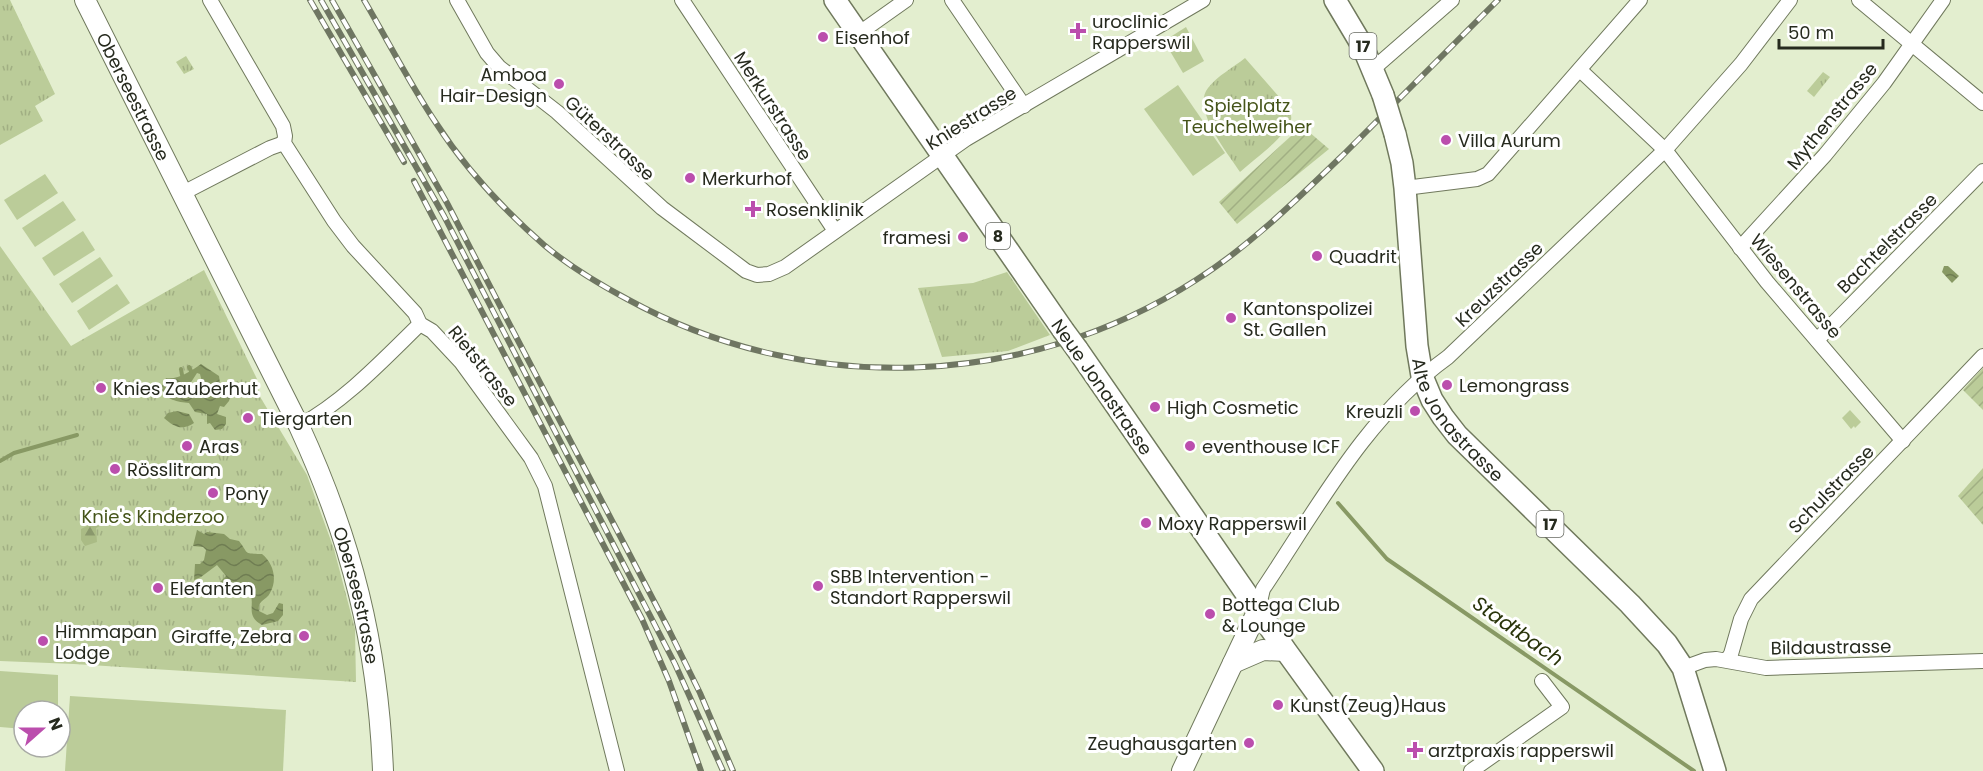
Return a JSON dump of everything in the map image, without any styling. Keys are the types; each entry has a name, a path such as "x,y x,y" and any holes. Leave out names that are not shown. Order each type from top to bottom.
{"main road":[{"name":"Neue Jonastrasse","path":"835,0 1286,651 1372,771"},
{"name":"Alte Jonastrasse","path":"1335,0 1363,47 1373,69 1395,134 1405,189 1417,346 1422,376 1432,400 1457,435 1661,635 1683,668 1715,771"}],"street":[{"name":"Oberseestrasse","path":"85,0 299,426 336,514 357,585 368,634 377,688 383,771"},
{"name":"Rietstrasse","path":"210,0 283,126 284,143 330,216 415,313 420,324 432,331 460,362 531,458 545,486 617,771"},
{"name":"Güterstrasse","path":"457,0 488,53 504,72 557,112 662,208 746,271 764,275"},
{"name":"Merkurstrasse","path":"682,0 835,231"},
{"path":"858,34 906,0"},
{"path":"952,0 1024,106"},
{"name":"Kniestrasse","path":"764,275 779,270 966,140 1203,0"},
{"path":"1373,69 1452,0"},
{"path":"1405,189 1477,179 1488,174 1640,0"},
{"name":"Kreuzstrasse","path":"1258,610 1263,589 1338,473 1397,400 1422,376 1448,357 1665,150 1741,64 1790,0"},
{"path":"1859,0 1983,103"},
{"name":"Mythenstrasse","path":"1740,248 1825,155 1884,83 1943,0"},
{"name":"Wiesenstrasse","path":"1580,70 1665,150 1740,248 1903,441"},
{"path":"181,194 284,143"},
{"name":"Bachtelstrasse","path":"1817,339 1983,171"},
{"path":"299,426 325,409 376,367 420,324"},
{"name":"Schulstrasse","path":"1727,660 1731,654 1741,619 1751,599 1983,356"},
{"path":"1182,771 1258,610"},
{"path":"1233,663 1263,650 1286,651"},
{"name":"Bildaustrasse","path":"1683,668 1705,660 1727,660 1766,668 1983,661"},
{"path":"1471,771 1562,706 1542,681"}],"green space":[{"path":"0,0 10,0 55,94 35,106 43,121 0,145"},
{"path":"1186,27 1204,61 1183,73 1164,41"},
{"path":"186,56 194,69 184,74 176,62"},
{"name":"Spielplatz Teuchelweiher","path":"1245,58 1287,106 1291,120 1283,134 1240,172 1207,119 1204,97 1208,88 1216,80"},
{"path":"1823,72 1830,77 1814,97 1807,91"},
{"path":"1178,85 1225,153 1193,176 1144,109"},
{"path":"1302,126 1329,149 1237,224 1219,202"},
{"path":"45,174 58,193 17,220 4,200"},
{"path":"63,201 76,220 35,247 22,228"},
{"path":"83,231 95,250 54,276 42,258"},
{"name":"Knie's Kinderzoo","path":"0,246 71,346 204,270 257,379 259,395 307,475 334,549 355,629 356,682 0,661"},
{"path":"100,257 113,276 72,303 59,284"},
{"path":"1007,272 1050,335 1008,351 942,357 918,288 973,283"},
{"path":"117,284 130,303 89,330 77,311"},
{"path":"1983,368 1983,410 1963,390"},
{"path":"1850,410 1861,422 1851,429 1842,418"},
{"path":"1983,468 1983,525 1958,496"},
{"path":"114,516 112,520 96,528 97,542 85,546 81,540 81,529"},
{"path":"0,671 58,675 58,699 12,699 12,728 0,727"},
{"path":"70,696 286,710 283,771 65,771 66,759 72,759 72,699 70,699"}],"water":[{"path":"1944,266 1948,266 1959,276 1952,283 1942,272"},
{"path":"201,364 219,376 220,383 231,394 229,401 224,407 220,406 217,414 226,417 226,424 222,429 215,430 210,423 207,424 207,414 195,412 189,403 169,398 161,388 166,378 180,376","holes":["197,373 200,374 203,386 193,391 188,387"]},
{"path":"177,411 189,414 194,423 186,427 178,427 164,418 168,413"},
{"path":"197,530 204,534 207,532 224,534 230,539 239,541 247,552 262,554 266,558 273,572 274,582 270,593 259,605 259,611 267,615 273,613 279,603 283,604 283,615 278,621 262,625 256,620 252,615 250,593 237,583 227,586 218,584 226,576 217,565 194,580 195,564 200,564 204,560 206,550 203,547 193,546"}],"waterway":[{"path":"189,367 191,371"},
{"path":"181,369 182,375"},
{"path":"0,461 14,453 77,435"},
{"name":"Stadtbach","path":"1338,503 1387,559 1694,771"}],"railway":[{"path":"310,0 404,162"},
{"path":"321,0 444,216 675,664 723,771"},
{"path":"332,0 447,203 668,628 700,693 733,771"},
{"path":"364,0 417,93 459,156 514,218 544,245 574,267 627,299 696,331 767,353 840,365 914,368 988,360 1060,343 1130,316 1196,280 1216,267 1290,206 1498,0"},
{"path":"414,181 642,619 669,681 701,771"}],"place":[{"name":"uroclinic Rapperswil","path":"1078,31"},
{"name":"Eisenhof","path":"823,37"},
{"name":"Amboa Hair-Design","path":"559,84"},
{"name":"Villa Aurum","path":"1446,140"},
{"name":"Merkurhof","path":"690,178"},
{"name":"Rosenklinik","path":"753,209"},
{"name":"framesi","path":"963,237"},
{"name":"Quadrit","path":"1317,256"},
{"name":"Kantonspolizei St. Gallen","path":"1231,318"},
{"name":"Lemongrass","path":"1447,385"},
{"name":"Knies Zauberhut","path":"101,388"},
{"name":"High Cosmetic","path":"1155,407"},
{"name":"Kreuzli","path":"1415,411"},
{"name":"Tiergarten","path":"248,418"},
{"name":"Aras","path":"187,446"},
{"name":"eventhouse ICF","path":"1190,446"},
{"name":"Rösslitram","path":"115,469"},
{"name":"Pony","path":"213,493"},
{"name":"Moxy Rapperswil","path":"1146,523"},
{"name":"SBB Intervention - Standort Rapperswil","path":"818,586"},
{"name":"Elefanten","path":"158,588"},
{"name":"Bottega Club & Lounge","path":"1210,614"},
{"name":"Giraffe, Zebra","path":"304,636"},
{"name":"Himmapan Lodge","path":"43,641"},
{"name":"Kunst(Zeug)Haus","path":"1278,705"},
{"name":"Zeughausgarten","path":"1249,743"},
{"name":"arztpraxis rapperswil","path":"1415,750"}]}
